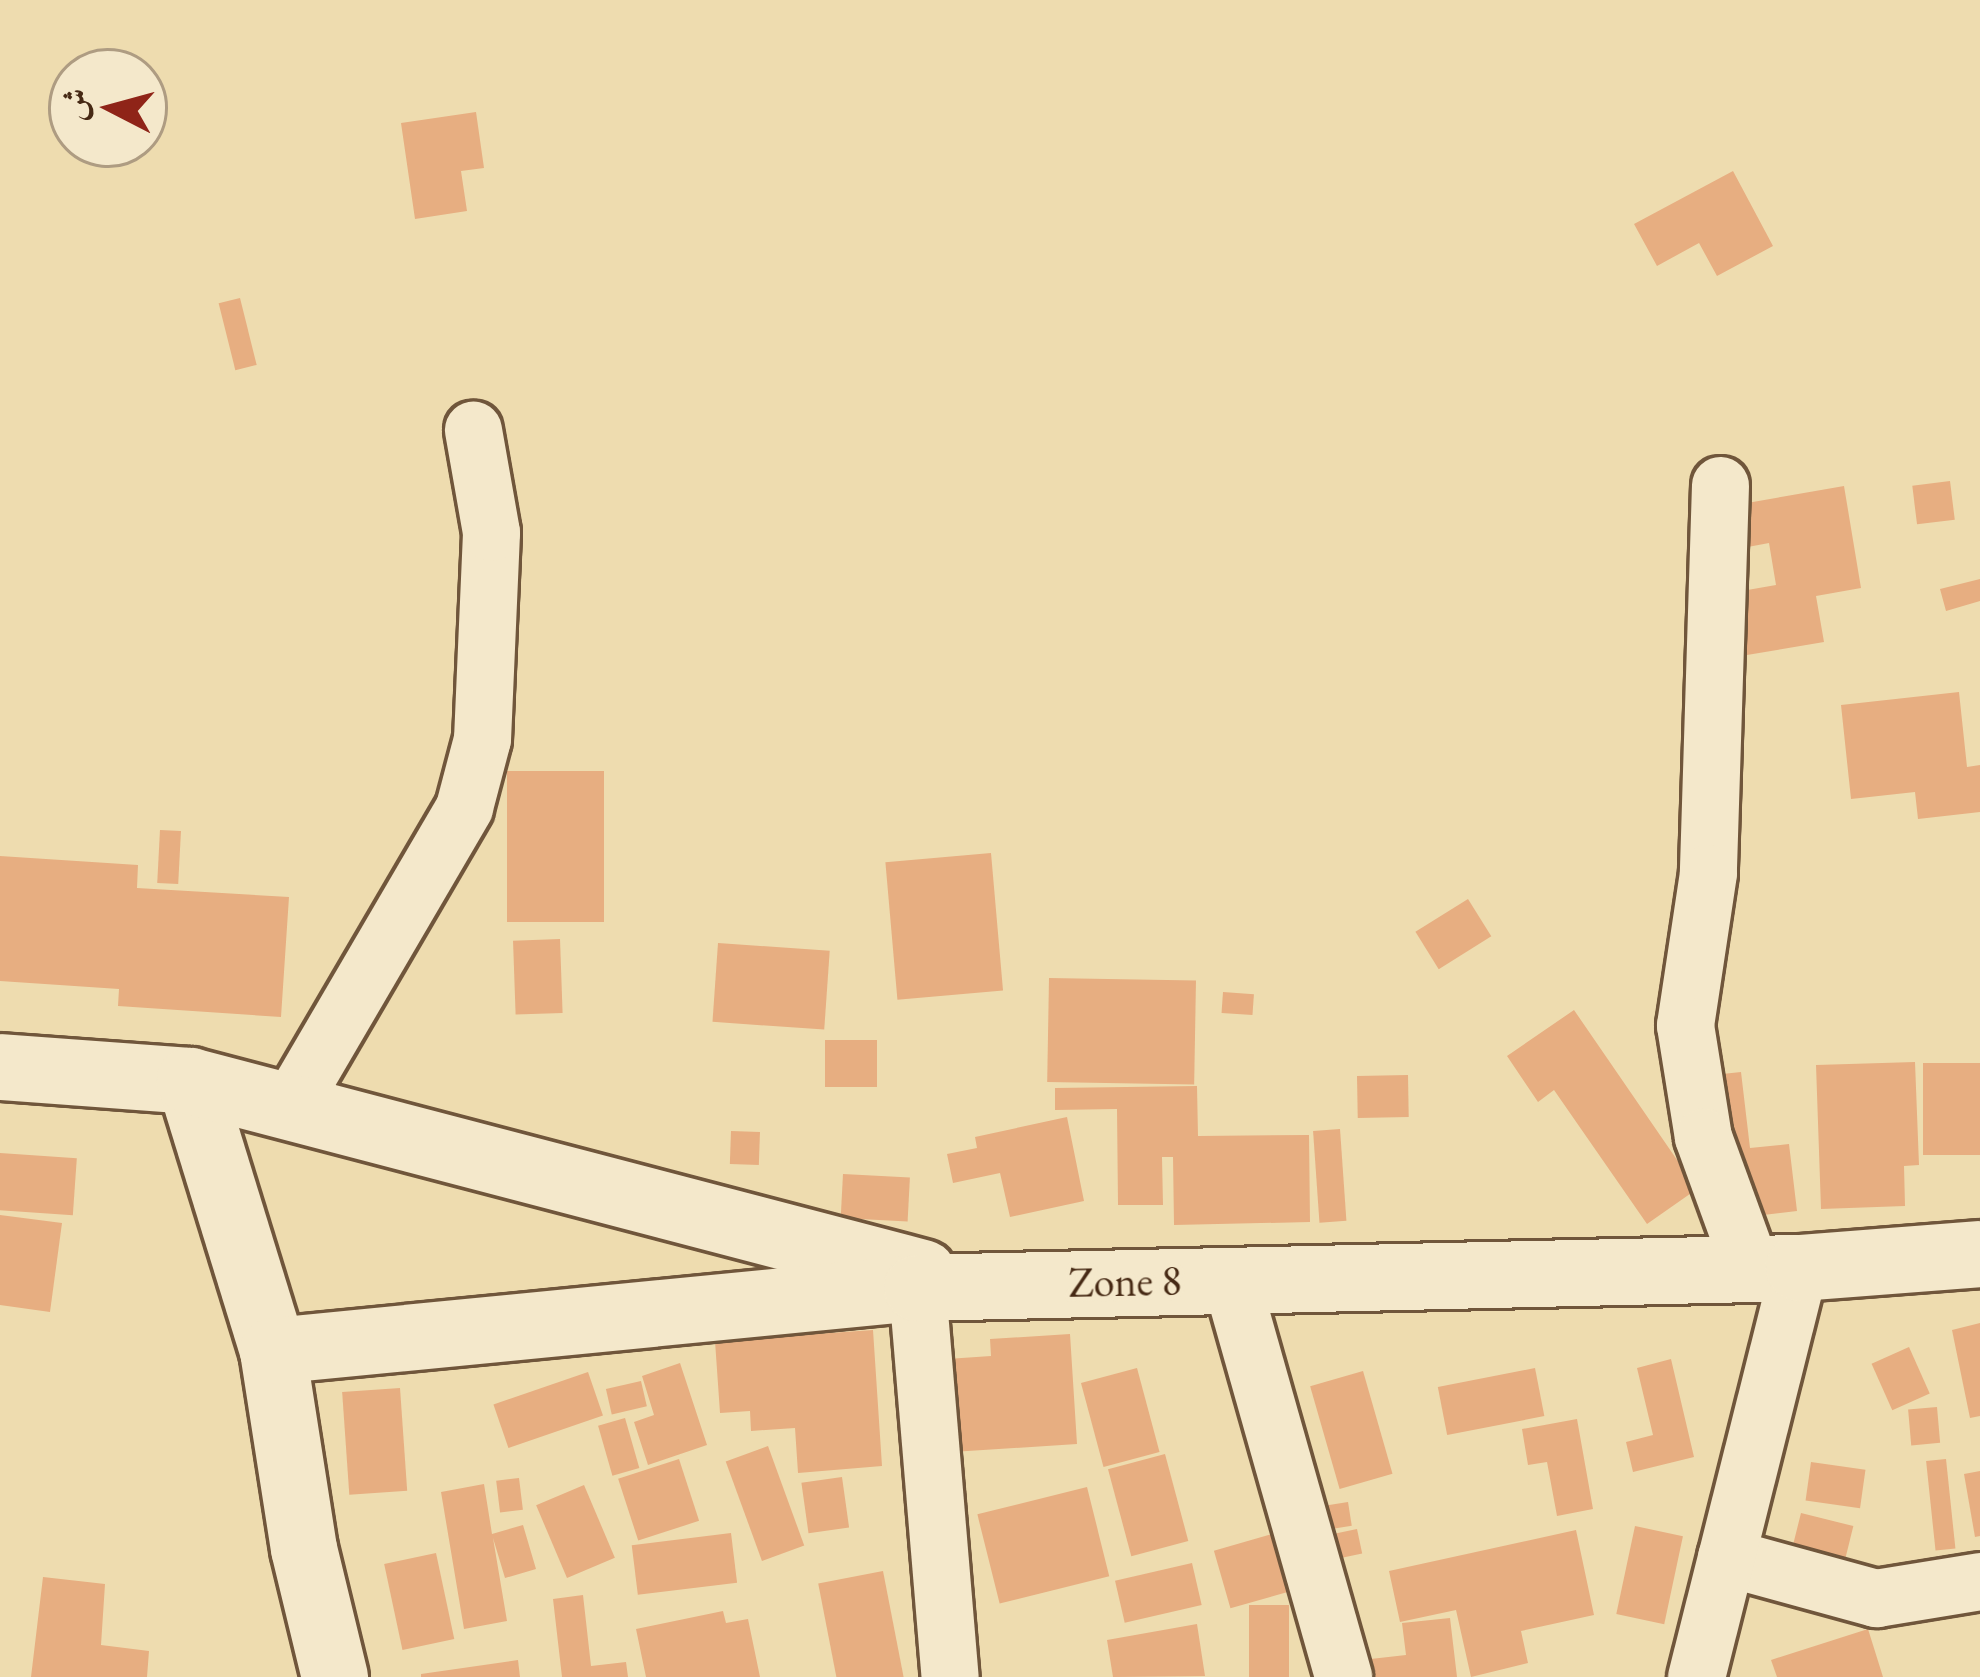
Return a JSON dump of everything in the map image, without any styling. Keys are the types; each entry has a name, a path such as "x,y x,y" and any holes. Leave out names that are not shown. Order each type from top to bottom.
{"main road":[{"path":"0,1066 190,1081 944,1287"},
{"path":"190,1081 273,1351 304,1549 335,1677"},
{"name":"Zone 8","path":"273,1351 944,1287 1775,1268 1980,1254"}],"street":[{"path":"289,1107 464,807 482,739 491,532 473,430"},
{"path":"1696,1677 1726,1557 1775,1268 1703,1137 1684,1025 1708,873 1720,485"},
{"path":"1231,1280 1343,1677"},
{"path":"944,1287 950,1677"},
{"path":"1726,1557 1876,1598 1980,1581"}],"building":[{"path":"476,112 484,168 461,171 467,211 415,219 401,123"},
{"path":"1733,171 1773,246 1717,276 1699,243 1657,266 1634,224"},
{"path":"240,298 257,365 235,370 219,303"},
{"path":"1950,481 1955,520 1917,524 1912,486"},
{"path":"1844,486 1861,588 1816,596 1824,642 1747,655 1736,592 1776,585 1769,543 1737,549 1730,506"},
{"path":"1980,579 1980,601 1946,611 1940,589"},
{"path":"1959,692 1967,767 1980,765 1980,812 1918,819 1915,792 1851,799 1841,705"},
{"path":"507,771 604,771 604,922 507,922"},
{"path":"160,830 181,831 178,884 157,883"},
{"path":"991,853 1003,990 897,1000 885,862"},
{"path":"0,856 138,865 137,888 289,897 281,1017 118,1006 119,989 0,981"},
{"path":"1468,899 1491,936 1439,969 1415,932"},
{"path":"560,939 563,1013 516,1015 513,941"},
{"path":"718,943 830,951 824,1030 712,1022"},
{"path":"1049,978 1196,981 1194,1085 1047,1082"},
{"path":"1223,992 1254,994 1252,1015 1222,1013"},
{"path":"1574,1010 1697,1189 1647,1224 1554,1090 1538,1102 1507,1056"},
{"path":"825,1040 877,1040 877,1087 825,1087"},
{"path":"1915,1062 1919,1165 1904,1166 1905,1206 1821,1209 1816,1065"},
{"path":"1923,1063 1980,1063 1980,1155 1923,1155"},
{"path":"1741,1072 1750,1148 1789,1144 1797,1211 1730,1219 1713,1075"},
{"path":"1408,1075 1409,1117 1358,1118 1357,1076"},
{"path":"1197,1086 1198,1136 1309,1135 1310,1222 1174,1225 1173,1157 1162,1157 1163,1205 1118,1205 1117,1109 1055,1110 1055,1088"},
{"path":"1067,1117 1084,1201 1010,1217 1000,1173 953,1183 947,1154 977,1148 975,1137"},
{"path":"1340,1129 1346,1221 1319,1223 1313,1131"},
{"path":"731,1131 760,1132 759,1165 730,1164"},
{"path":"0,1153 77,1158 73,1215 0,1210"},
{"path":"843,1174 910,1178 908,1221 841,1218"},
{"path":"0,1215 62,1223 50,1312 0,1305"},
{"path":"1980,1323 1980,1416 1970,1418 1952,1330"},
{"path":"873,1330 882,1466 798,1473 795,1428 751,1431 750,1411 720,1413 715,1341"},
{"path":"1070,1334 1077,1444 952,1452 947,1359 991,1356 990,1339"},
{"path":"1909,1347 1930,1394 1892,1410 1872,1364"},
{"path":"1671,1359 1694,1457 1633,1472 1626,1442 1653,1435 1637,1368"},
{"path":"680,1363 707,1445 648,1465 634,1422 654,1415 642,1376"},
{"path":"1137,1368 1160,1452 1103,1467 1081,1383"},
{"path":"1535,1368 1544,1416 1447,1435 1438,1387"},
{"path":"1363,1371 1392,1474 1340,1489 1310,1386"},
{"path":"588,1372 603,1415 508,1448 493,1405"},
{"path":"641,1381 647,1406 612,1414 606,1389"},
{"path":"400,1388 407,1491 349,1495 342,1392"},
{"path":"1937,1407 1940,1443 1911,1445 1908,1410"},
{"path":"625,1418 639,1468 612,1476 598,1426"},
{"path":"1577,1419 1593,1509 1557,1516 1547,1462 1528,1465 1522,1429"},
{"path":"768,1446 804,1546 762,1561 726,1461"},
{"path":"1165,1454 1188,1541 1131,1556 1108,1469"},
{"path":"679,1459 699,1521 638,1541 618,1479"},
{"path":"1946,1459 1955,1549 1936,1551 1926,1461"},
{"path":"1811,1462 1865,1470 1860,1508 1806,1501"},
{"path":"1980,1471 1980,1536 1975,1537 1964,1474"},
{"path":"842,1477 849,1528 808,1533 801,1483"},
{"path":"519,1478 523,1510 500,1513 496,1481"},
{"path":"484,1484 492,1534 523,1525 536,1569 505,1578 493,1538 507,1621 464,1629 441,1492"},
{"path":"584,1485 615,1558 567,1578 536,1505"},
{"path":"1087,1487 1109,1576 1000,1604 977,1514"},
{"path":"1348,1502 1352,1526 1306,1533 1303,1509"},
{"path":"1801,1513 1853,1526 1845,1561 1792,1548"},
{"path":"1635,1526 1683,1536 1664,1624 1616,1614"},
{"path":"1357,1529 1362,1553 1324,1562 1319,1537"},
{"path":"1286,1530 1303,1588 1230,1608 1214,1551"},
{"path":"1576,1530 1594,1615 1521,1631 1528,1663 1471,1677 1456,1610 1400,1622 1389,1571"},
{"path":"731,1533 737,1583 638,1595 632,1545"},
{"path":"436,1553 454,1639 402,1650 384,1564"},
{"path":"1192,1563 1202,1605 1125,1623 1115,1581"},
{"path":"883,1571 904,1677 836,1677 818,1584"},
{"path":"43,1577 105,1584 101,1645 149,1651 147,1677 31,1677"},
{"path":"583,1595 591,1666 626,1662 628,1677 562,1677 553,1599"},
{"path":"1249,1605 1289,1605 1289,1677 1249,1677"},
{"path":"723,1611 726,1623 748,1619 760,1677 646,1677 636,1629"},
{"path":"1450,1618 1457,1677 1345,1677 1344,1662 1406,1655 1402,1623"},
{"path":"1197,1624 1205,1676 1113,1677 1107,1640"},
{"path":"1868,1629 1883,1677 1777,1677 1771,1660"},
{"path":"518,1660 520,1677 421,1677 421,1674"}]}
